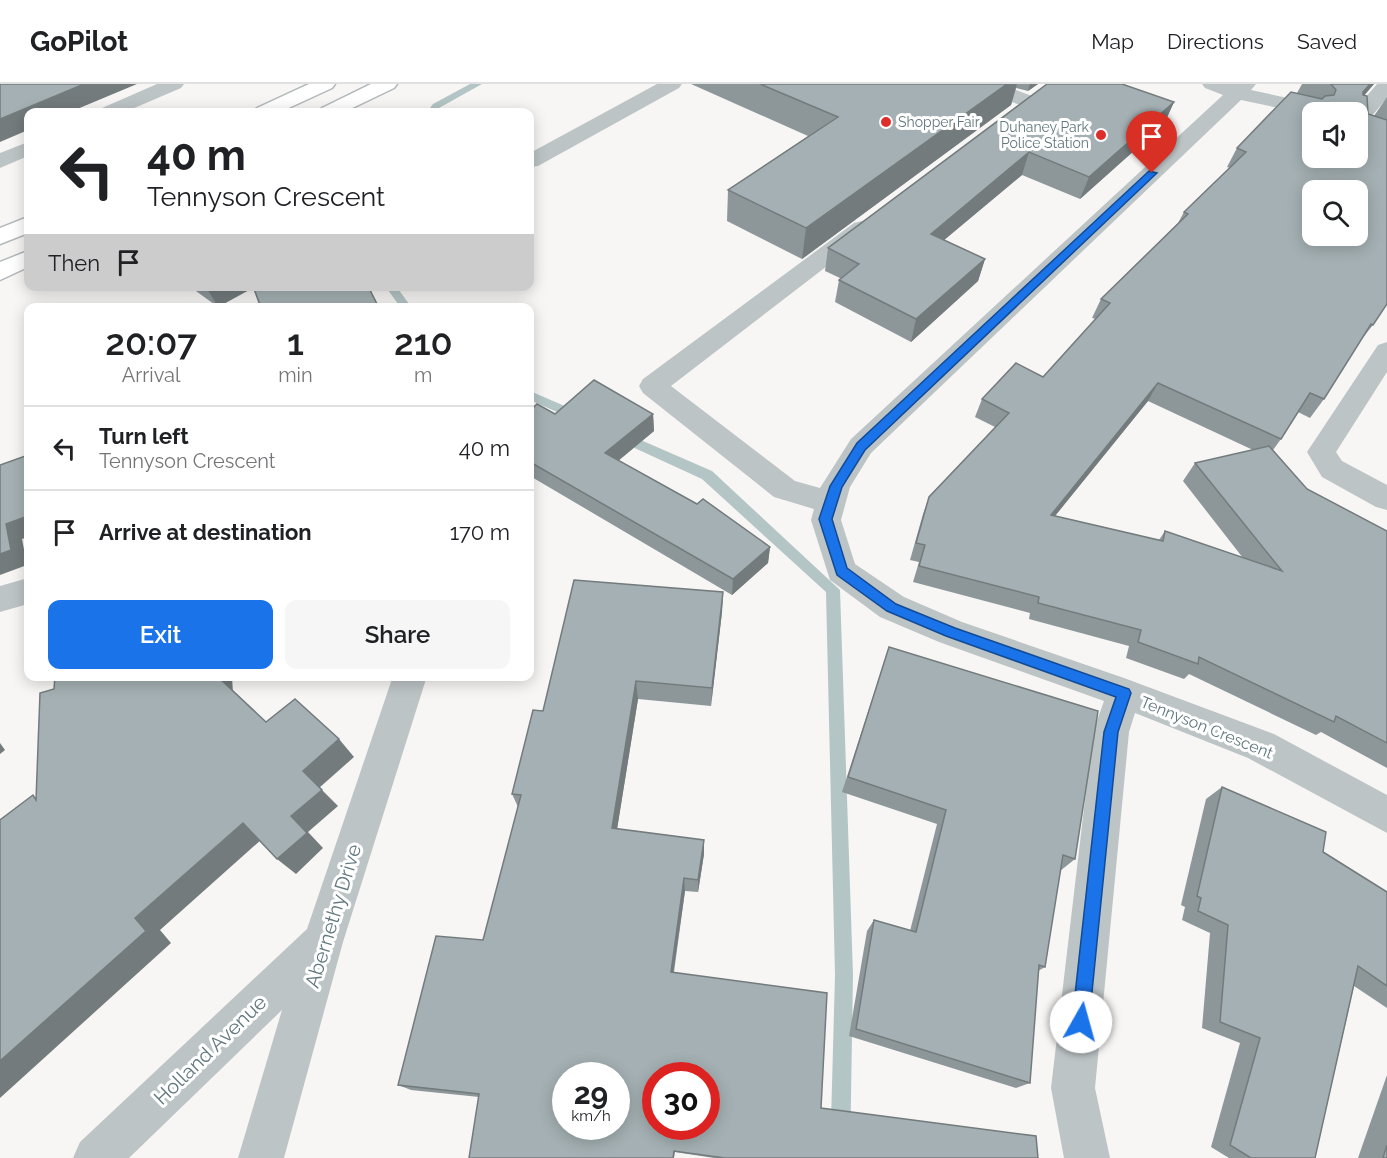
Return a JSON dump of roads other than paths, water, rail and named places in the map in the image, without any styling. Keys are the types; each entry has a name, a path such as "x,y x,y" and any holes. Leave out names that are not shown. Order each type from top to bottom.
{"highway":[{"path":"273,108 325,84"},
{"path":"337,108 387,84"},
{"path":"0,237 24,226"},
{"path":"0,272 24,260"}],"street":[{"path":"119,108 174,84"},
{"path":"534,159 672,84"},
{"path":"982,84 1038,96 1011,117"},
{"path":"1368,118 1387,85"},
{"path":"1238,86 1302,106"},
{"name":"Tennyson Crescent","path":"1238,86 861,447 836,486 826,519 841,571 892,608 951,632 1124,693 1261,746 1387,815"},
{"path":"0,161 24,150"},
{"path":"831,503 785,489 652,386 879,216"},
{"path":"1387,351 1321,452 1332,469 1387,499"},
{"path":"0,599 24,592"},
{"name":"Abernethy Drive","path":"261,1158 323,942 408,681"},
{"path":"1087,1158 1073,1088 1111,732 1124,693"},
{"name":"Holland Avenue","path":"96,1158 323,942"}],"waterway":[{"path":"435,108 477,84"},
{"path":"394,291 403,303"},
{"path":"534,397 579,417"},
{"path":"620,436 707,475 833,590 844,975 840,1158"}],"place":[{"name":"Shopper Fair","path":"886,122"},
{"name":"Duhaney Park Police Station","path":"1101,135"}]}
